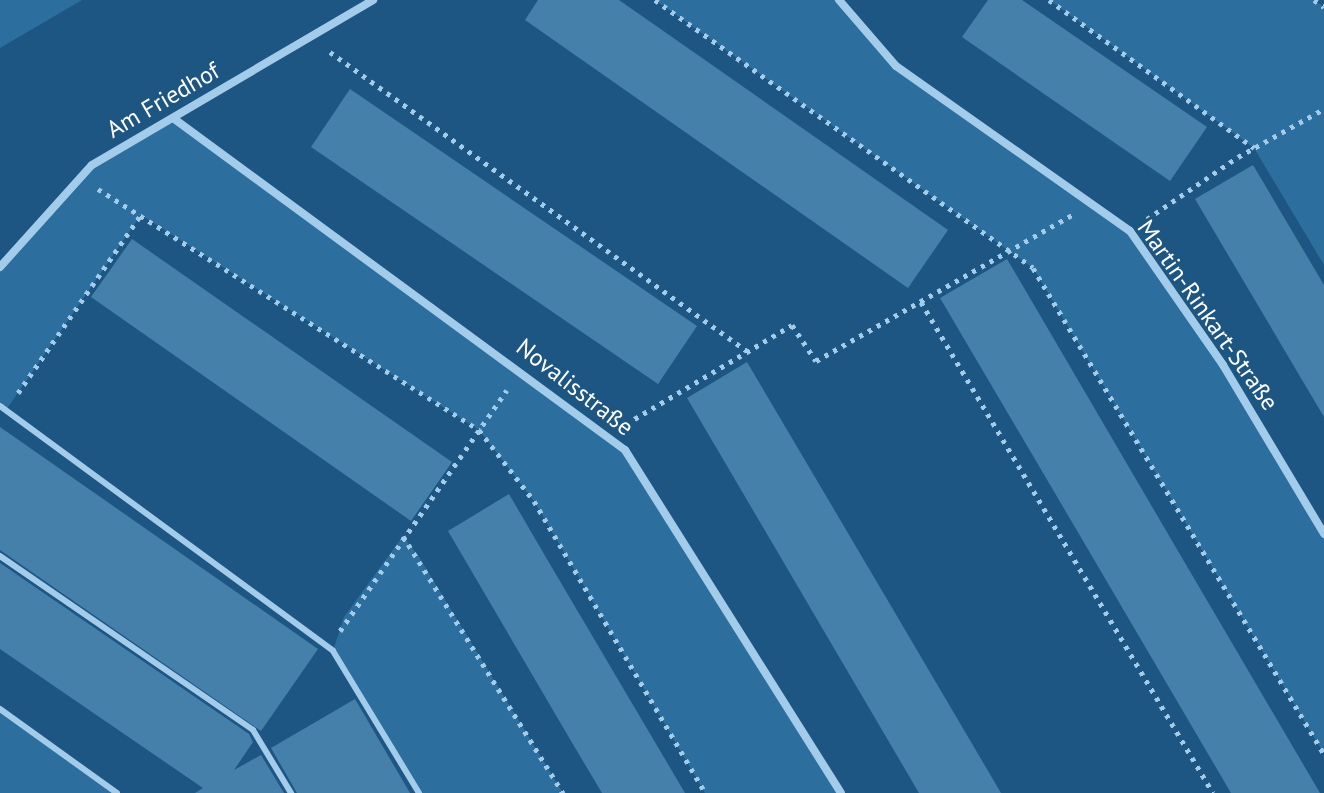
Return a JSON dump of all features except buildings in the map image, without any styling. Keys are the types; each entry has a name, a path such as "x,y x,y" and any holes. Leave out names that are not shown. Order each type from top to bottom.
{"street":[{"name":"Am Friedhof","path":"0,267 80,179 173,118 373,0"},
{"name":"Martin-Rinkart-Straße","path":"839,0 896,66 1130,231 1223,365 1324,534"},
{"name":"Novalisstraße","path":"173,118 608,435 649,480 841,793"}],"lane":[{"path":"3,408 333,651 419,793"},
{"path":"0,556 253,730 291,793"},
{"path":"0,709 117,793"}],"path":[{"path":"655,0 1033,268 1324,754"},
{"path":"1049,0 1254,148"},
{"path":"1314,0 1324,7"},
{"path":"310,37 747,351"},
{"path":"1130,231 1254,148 1324,109"},
{"path":"80,179 479,430 534,501 705,793"},
{"path":"608,435 792,325 816,361 1092,203"},
{"path":"3,408 141,215"},
{"path":"921,302 1213,793"},
{"path":"333,651 344,617 522,370"},
{"path":"403,536 563,793"}],"shaded area":[{"path":"0,0 82,0 0,48"},
{"path":"655,0 839,0 896,66 1130,231 1223,365 1324,534 1324,754 1033,268"},
{"path":"1049,0 1314,0 1324,7 1324,265 1254,148"},
{"path":"173,118 625,450 841,793 705,793 534,501 479,430 141,215 6,410 0,406 0,267 92,165"},
{"path":"403,536 419,557 563,793 419,793 333,651 344,617"},
{"path":"0,709 117,793 0,793"}]}
